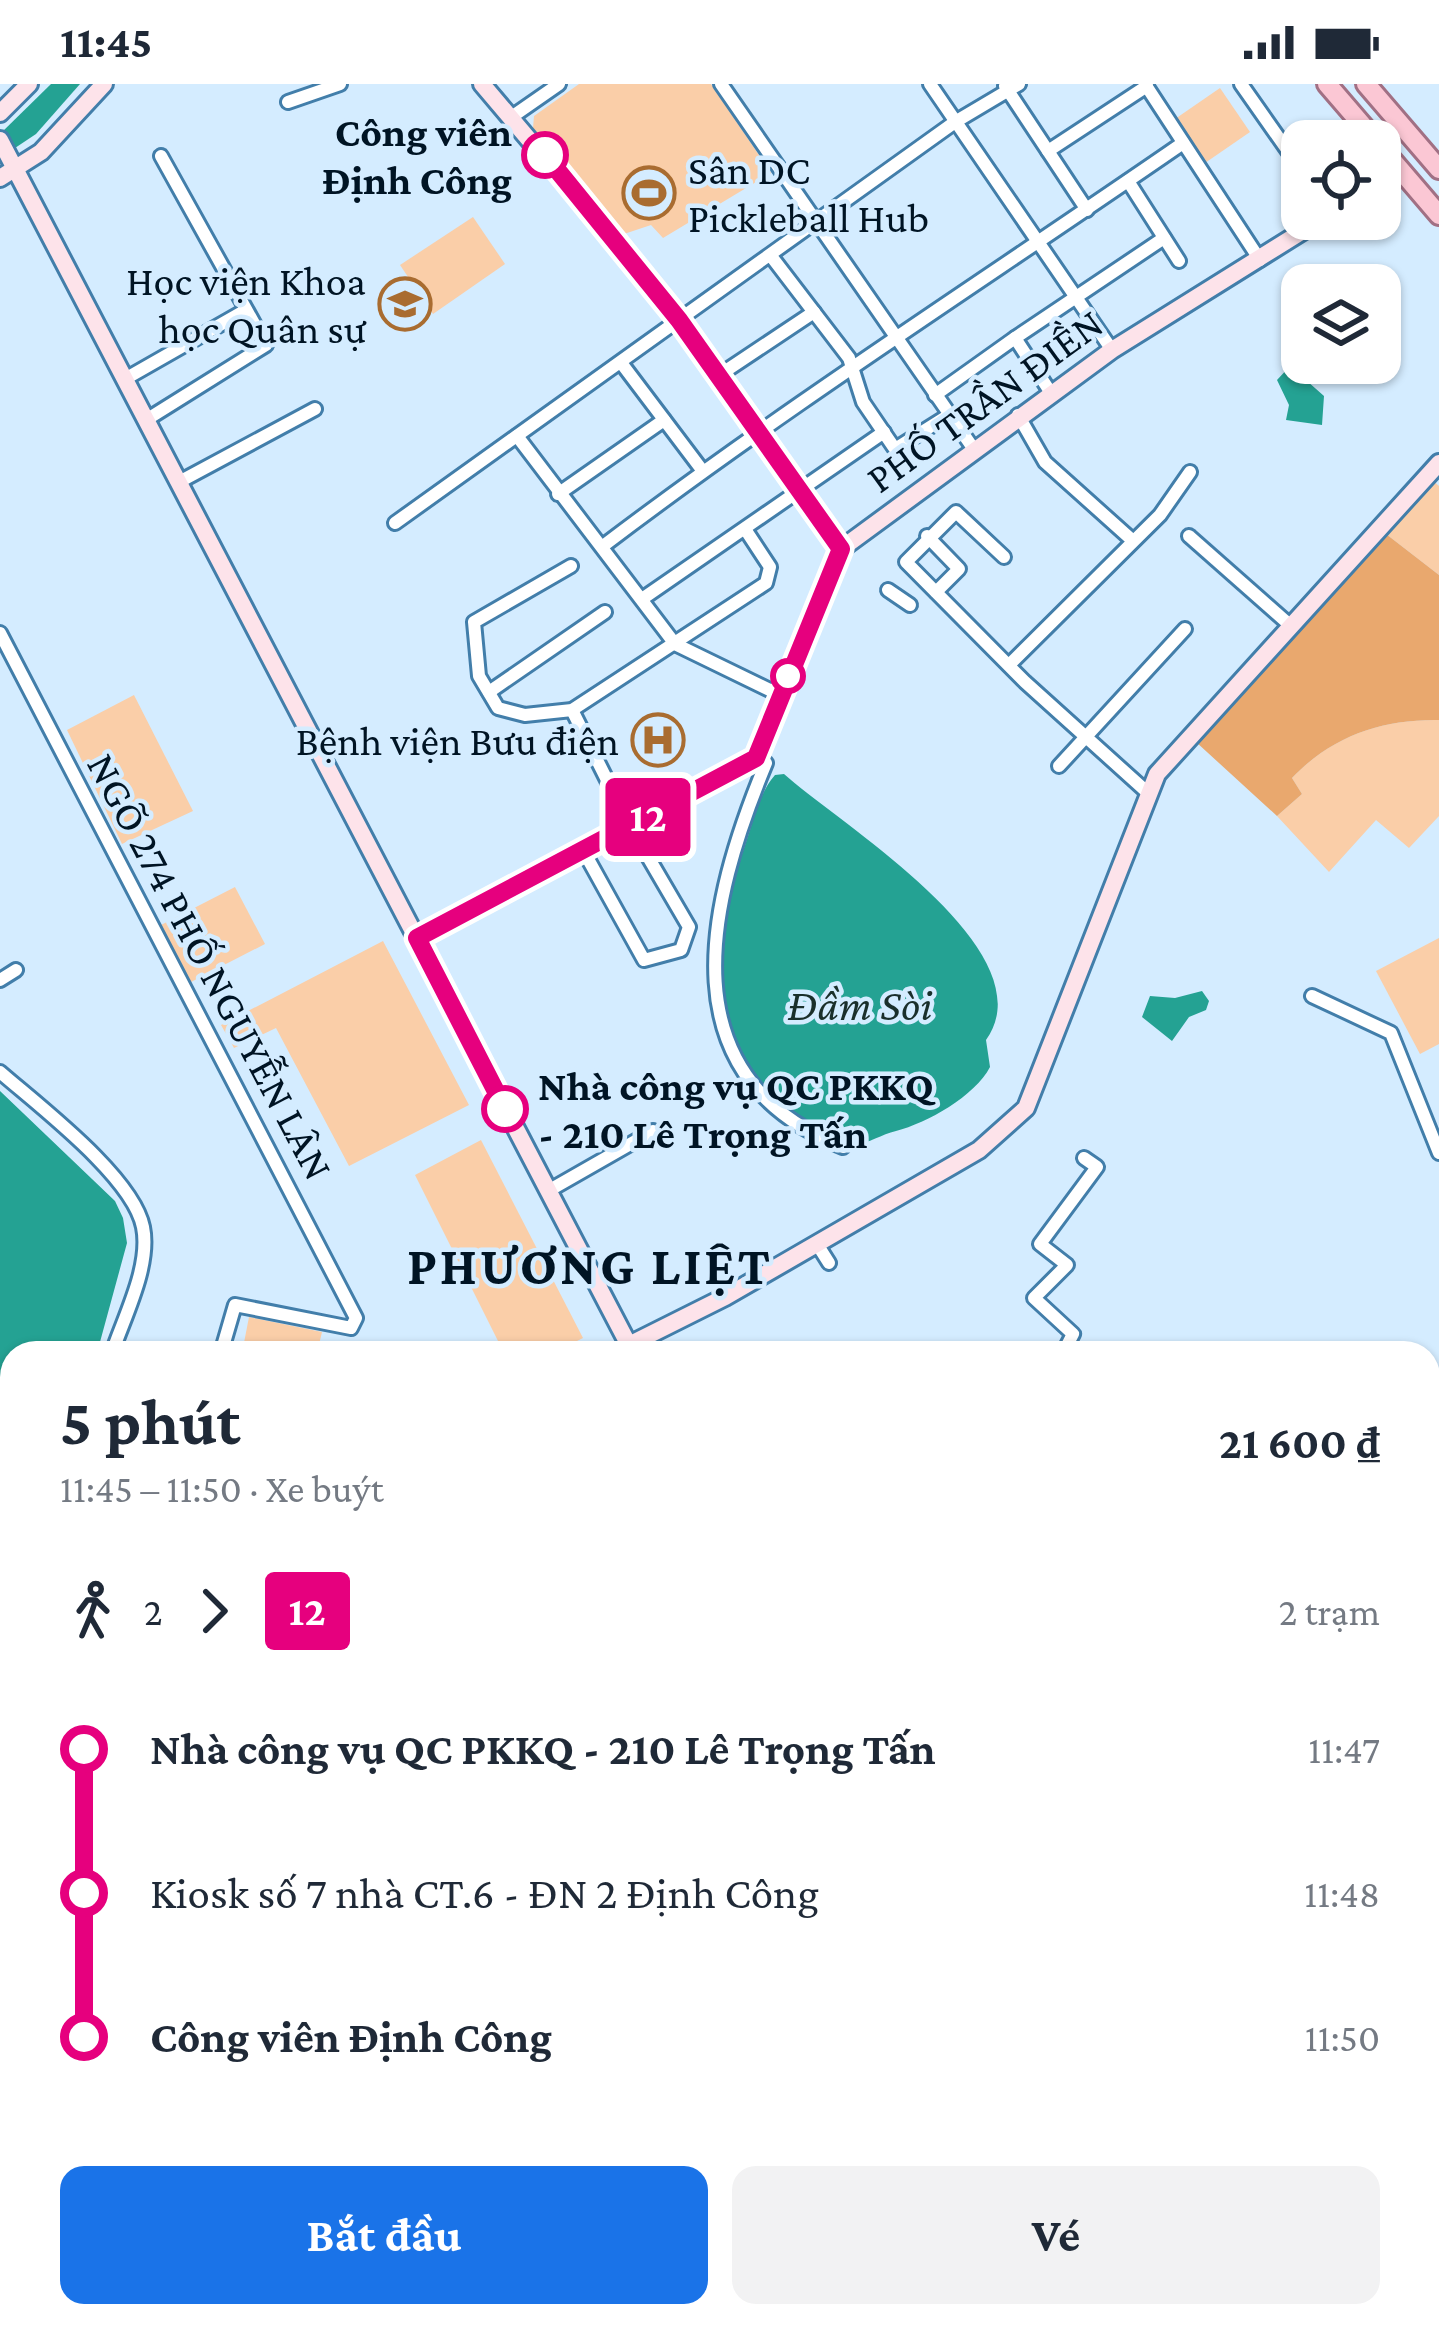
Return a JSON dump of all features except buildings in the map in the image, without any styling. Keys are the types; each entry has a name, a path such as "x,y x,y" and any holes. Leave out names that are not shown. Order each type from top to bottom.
{"main road":[{"path":"1327,84 1358,120"},
{"path":"1366,84 1439,169"},
{"path":"1401,181 1439,214"}],"street":[{"path":"0,113 29,84"},
{"path":"9,170 104,84"},
{"path":"288,101 340,84"},
{"path":"513,116 559,84"},
{"path":"721,84 974,448"},
{"path":"930,84 1112,350"},
{"path":"1241,84 1281,141"},
{"path":"417,938 756,758 841,549 679,320 486,85"},
{"path":"1048,151 1146,85 1260,260"},
{"path":"395,523 1010,86 1087,210"},
{"path":"0,140 9,170 179,482 627,1341"},
{"path":"602,546 755,430 897,340 1184,143"},
{"path":"146,420 266,345 161,156"},
{"path":"1128,181 1179,261"},
{"path":"935,395 1164,238"},
{"name":"PHỐ TRẦN ĐIỀN","path":"841,549 1112,350 1290,240"},
{"path":"772,256 851,369 863,402 895,448 949,415"},
{"path":"125,380 246,310"},
{"path":"718,376 814,312"},
{"path":"1015,338 1051,394"},
{"path":"622,364 702,470"},
{"path":"179,482 315,409"},
{"path":"1018,415 1045,462 1132,541"},
{"path":"558,494 664,420"},
{"path":"642,598 884,432"},
{"path":"517,436 675,644 780,695"},
{"path":"645,1341 979,1150 1026,1108 1124,868 1147,792 1188,736 1439,463"},
{"path":"1009,664 1132,541 1190,472"},
{"path":"1004,557 956,512 906,562 1147,792"},
{"path":"571,566 474,622 479,676 497,708 525,715 572,710 771,578 745,529"},
{"path":"927,536 959,568 936,592"},
{"path":"1190,536 1291,626"},
{"path":"888,590 910,605"},
{"path":"489,692 605,612"},
{"path":"1060,766 1185,629"},
{"name":"NGÕ 274 PHỐ NGUYỄN LÂN","path":"0,633 356,1318 351,1328 235,1305 224,1341"},
{"path":"572,710 630,826 689,927 681,950 644,960 583,850"},
{"path":"766,763 721,901 712,973 738,1066 749,1084 786,1118 843,1148"},
{"path":"0,980 16,970"},
{"path":"1312,996 1391,1033 1439,1153"},
{"path":"0,1072 112,1177 136,1208 144,1249 116,1341"},
{"path":"548,1191 653,1131"},
{"path":"1069,1341 1072,1334 1034,1298 1067,1264 1040,1244 1097,1167 1084,1158"},
{"path":"817,1244 829,1263"}],"shaded area":[{"path":"579,84 711,84 771,173 663,238 651,225 624,234 533,128 534,116"},
{"path":"1220,88 1250,132 1205,163 1175,119"},
{"path":"473,217 505,264 433,314 400,265"},
{"path":"1431,479 1439,486 1439,575 1386,534"},
{"path":"1386,534 1439,575 1439,720 1378,727 1324,751 1292,778 1302,794 1277,816 1196,742"},
{"path":"134,695 193,811 122,844 67,730"},
{"path":"1439,720 1439,816 1409,848 1376,820 1329,872 1277,816 1302,794 1292,778 1324,751 1378,727"},
{"path":"235,887 265,944 191,982 161,925"},
{"path":"1439,938 1439,1044 1420,1054 1376,971"},
{"path":"383,941 469,1105 349,1166 276,1028 234,1048 221,1025"},
{"path":"481,1140 583,1338 498,1341 415,1175"},
{"path":"249,1317 322,1332 320,1341 244,1341"}],"water":[{"path":"51,84 80,84 36,134 0,158 0,134"},
{"path":"1281,376 1281,384 1310,384 1324,396 1322,425 1286,420 1289,405 1277,380"},
{"name":"Đầm Sòi","path":"784,774 890,857 965,930 989,968 998,1005 986,1040 990,1067 983,1078 935,1115 864,1143 836,1139 776,1100 750,1070 734,1036 725,1000 726,921 734,881 761,798 775,775"},
{"path":"1202,991 1209,1001 1206,1010 1189,1017 1172,1041 1142,1017 1150,996 1175,998"},
{"path":"0,1091 115,1201 127,1243 100,1341 0,1341"}],"bus line":[{"name":"12","path":"505,1109 417,938 756,758 841,549 679,320 545,155"}],"place":[{"name":"Công viên Định Công","path":"545,155"},
{"name":"Sân DC Pickleball Hub","path":"649,193"},
{"name":"Học viện Khoa học Quân sự","path":"405,304"},
{"name":"Bệnh viện Bưu điện","path":"658,740"},
{"name":"Nhà công vụ QC PKKQ - 210 Lê Trọng Tấn","path":"505,1109"}],"district":[{"name":"PHƯƠNG LIỆT","path":"590,1265"}]}
